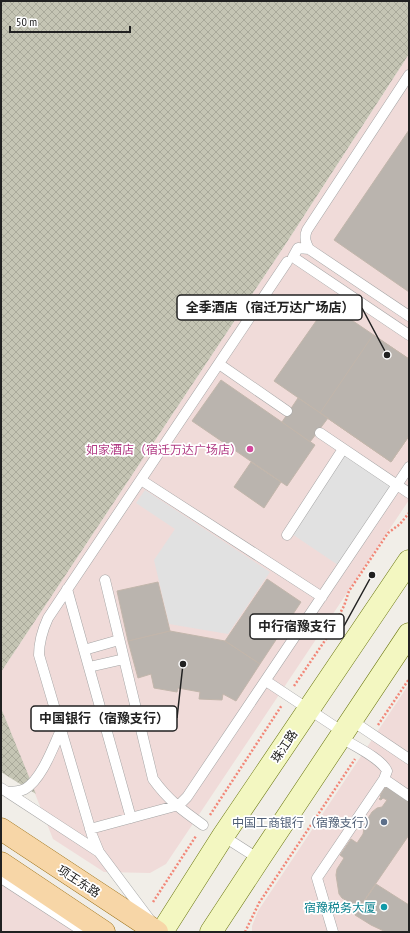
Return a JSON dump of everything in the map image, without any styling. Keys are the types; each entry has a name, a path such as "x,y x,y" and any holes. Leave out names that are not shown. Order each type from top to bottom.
{"main road":[{"name":"项王东路","path":"1,829 158,932"},
{"path":"1,863 104,932"}],"street":[{"name":"珠江路","path":"162,932 223,836 409,561"},
{"path":"211,932 345,729 403,647"}],"lane":[{"path":"309,249 305,236 307,230 409,75"},
{"path":"409,316 309,249 298,248 293,257 409,335"},
{"path":"158,932 99,852 90,829 39,655 39,643 42,630 48,618 287,262"},
{"path":"219,364 287,411"},
{"path":"320,433 409,493"},
{"path":"287,535 343,449"},
{"path":"90,829 175,806 187,798 409,467"},
{"path":"141,480 322,597"},
{"path":"105,580 153,779 175,806 203,825"},
{"path":"67,589 131,818"},
{"path":"84,650 119,640"},
{"path":"89,667 124,659"},
{"path":"266,681 309,709 345,729 372,734 409,759"},
{"path":"333,932 317,878 384,779 387,771 384,765 361,750 345,729"},
{"path":"4,790 18,791 26,788 36,779 61,730"},
{"path":"384,779 409,796"},
{"path":"4,790 99,852"},
{"path":"223,836 259,859"},
{"path":"1,878 84,932"}],"path":[{"path":"145,913 328,636 344,606 349,591 388,533 400,524 409,513"},
{"path":"372,734 409,679"},
{"path":"245,932 259,903 361,750"}],"shaded area":[{"path":"1,1 409,1 409,54 285,245 1,672"},
{"path":"409,54 409,500 166,864 150,873 104,872 53,839 1,708 1,672 285,245"},
{"path":"346,453 392,485 338,565 292,534"},
{"path":"145,490 270,572 228,634 169,624 154,560 175,529 136,503"},
{"name":"宿豫税务大厦","path":"409,684 409,932 252,932 252,926 258,911"},
{"path":"1,708 36,794 1,772"},
{"path":"1,879 82,932 1,932"}],"building":[{"path":"409,130 409,292 334,240"},
{"path":"328,304 409,359 409,436 391,462 274,381"},
{"path":"373,335 409,359 409,436 391,462 320,413"},
{"path":"221,380 315,445 287,486 192,421"},
{"path":"298,398 328,418 310,442 282,422"},
{"path":"251,462 281,482 264,508 234,487"},
{"path":"267,579 301,602 260,664 225,641"},
{"path":"158,582 170,631 128,641 117,591"},
{"path":"170,631 225,641 260,664 236,701 223,694 222,700 199,699 200,692 178,688 177,692 154,688 151,674 138,678 128,641"},
{"path":"387,784 393,791 409,802 409,835 359,908 342,898 339,894 336,875 337,869 344,858 340,855 351,839 357,843 363,834 365,823 372,812 377,808 382,807 387,800 383,798 381,800 379,799"},
{"name":"宿豫税务大厦","path":"376,884 409,905 409,932 386,932 355,915"}],"place":[{"name":"全季酒店（宿迁万达广场店）","path":"387,355"},
{"name":"如家酒店（宿迁万达广场店）","path":"250,449"},
{"name":"中行宿豫支行","path":"372,575"},
{"name":"中国银行（宿豫支行）","path":"183,664"},
{"name":"中国工商银行（宿豫支行）","path":"384,822"},
{"name":"宿豫税务大厦","path":"384,907"}]}
